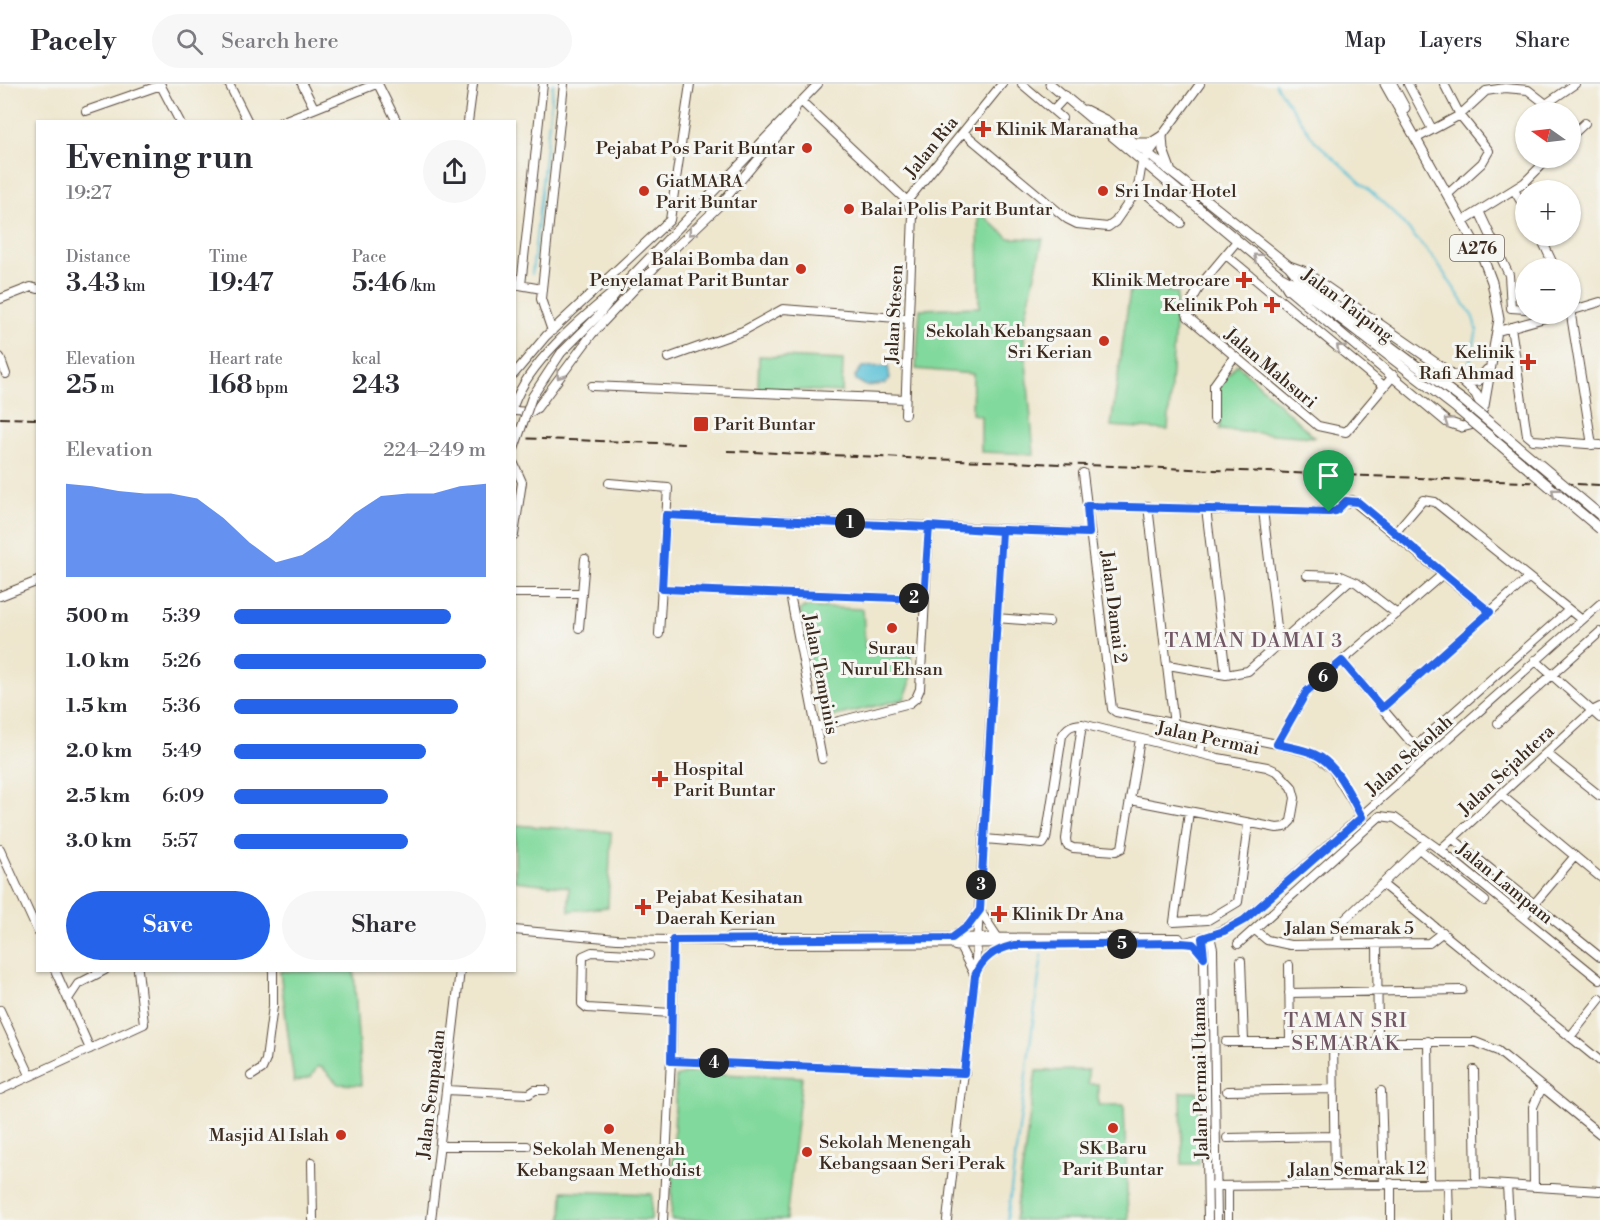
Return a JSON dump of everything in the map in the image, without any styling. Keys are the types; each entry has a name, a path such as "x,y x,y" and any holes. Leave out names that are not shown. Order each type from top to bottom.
{"main road":[{"name":"Jalan Taiping","path":"1050,84 1144,159 1280,276 1464,401 1600,515"},
{"name":"A276","path":"1385,84 1483,258 1492,282 1498,331 1488,368"},
{"name":"A276","path":"1392,84 1415,127 1417,138"},
{"name":"Jalan Taiping","path":"1078,106 1107,121 1132,142 1144,159 1172,172 1288,266 1356,326 1600,529"},
{"path":"1132,142 1151,143 1162,136 1163,150 1172,172"},
{"path":"1288,266 1302,271 1463,382 1476,394 1483,409"},
{"path":"1280,276 1288,289 1312,310 1454,426 1470,425 1483,409 1488,368"},
{"path":"1463,382 1478,381 1488,368"}],"street":[{"path":"229,84 247,120"},
{"path":"302,84 314,108"},
{"path":"286,120 377,84 396,120"},
{"path":"468,120 472,84"},
{"path":"542,289 518,285 543,84"},
{"path":"552,330 541,299 564,84"},
{"path":"516,372 552,330 670,220 690,84"},
{"path":"516,441 541,380 561,352 818,84"},
{"name":"Jalan Ria","path":"907,201 1002,84"},
{"path":"1022,84 1062,118"},
{"path":"963,132 1067,219 1077,224 1108,227 1115,222 1138,189 1144,159 1200,84"},
{"path":"1408,84 1432,129"},
{"path":"1444,84 1460,115 1488,148 1488,154 1448,194"},
{"path":"1552,102 1575,84"},
{"path":"86,111 160,85 179,120"},
{"path":"1417,138 1460,115 1486,91 1497,88 1528,90 1539,102"},
{"path":"1053,110 1066,96"},
{"path":"799,104 907,201"},
{"path":"516,411 531,412 537,408 592,334 659,263 720,205 791,120 799,104"},
{"path":"1581,127 1585,123"},
{"path":"1463,221 1514,190 1539,168"},
{"path":"1138,189 1181,223"},
{"name":"Jalan Stesen","path":"905,414 913,215 907,201"},
{"path":"1479,211 1509,275 1511,308 1515,308"},
{"path":"1237,241 1226,255 1305,318 1384,386 1394,375"},
{"name":"Jalan Mahsuri","path":"1226,255 1202,283 1186,311 1188,317 1234,357 1318,426 1346,432 1384,386"},
{"path":"516,400 526,382 553,348 590,311 622,286"},
{"path":"0,299 31,287 36,288"},
{"path":"1581,307 1600,302"},
{"path":"668,358 743,331 783,309 909,319"},
{"path":"1305,318 1312,310"},
{"path":"1498,331 1522,324"},
{"path":"1511,327 1527,435 1533,440 1596,445 1574,324"},
{"path":"0,357 6,374"},
{"path":"1214,419 1214,385 1234,357"},
{"path":"592,386 905,399"},
{"path":"602,391 612,387"},
{"name":"Jalan Damai 2","path":"1083,473 1112,709 1116,712 1174,725"},
{"path":"516,508 518,481"},
{"path":"609,483 668,488 659,634"},
{"path":"1394,534 1423,500 1435,502 1582,620"},
{"path":"1087,506 1329,512 1336,511 1346,501 1358,502 1490,612"},
{"path":"1148,506 1174,725 1277,744 1314,754 1324,760 1344,785 1362,817"},
{"path":"1206,508 1226,675"},
{"path":"1263,510 1279,644"},
{"path":"666,515 1089,533"},
{"path":"816,727 910,703 916,698 920,689 929,526"},
{"path":"946,1220 975,976 1002,531"},
{"path":"579,628 585,559"},
{"path":"1277,744 1307,691 1443,574"},
{"path":"1307,575 1341,576 1397,614"},
{"path":"1382,708 1528,578"},
{"path":"1168,665 1226,675 1248,671 1350,580"},
{"path":"0,596 36,581"},
{"path":"662,589 924,599"},
{"path":"516,593 582,594"},
{"name":"Jalan Tempinis","path":"790,594 822,759"},
{"name":"Jalan Sekolah","path":"516,930 673,940 723,941 730,937 977,942 1014,945 1181,943 1206,937 1244,920 1600,604"},
{"path":"1342,661 1408,740 1417,744 1569,610"},
{"path":"996,618 1049,622"},
{"path":"1498,723 1600,632"},
{"path":"1536,660 1551,677 1600,718"},
{"path":"1592,711 1600,707"},
{"name":"Jalan Sejahtera","path":"1440,850 1592,711"},
{"path":"1082,724 1067,845 1116,851 1122,848 1140,739"},
{"name":"Jalan Permai","path":"984,839 1043,844 1046,839 1060,746 1067,728 1082,724 1267,767 1278,772 1292,787 1295,810 1291,821 1285,827 1248,824"},
{"path":"1200,753 1204,731"},
{"path":"1546,753 1600,796"},
{"path":"1501,795 1600,877"},
{"path":"1131,800 1248,824 1238,902 1208,920 1174,922 1189,812"},
{"name":"Jalan Lampam","path":"1255,930 1380,816 1387,816 1395,818 1440,850 1600,980"},
{"path":"1453,839 1600,957"},
{"path":"1337,943 1338,926 1427,841"},
{"path":"0,849 36,928"},
{"path":"1419,849 1485,901"},
{"path":"1523,917 1575,856"},
{"path":"1382,884 1600,1061"},
{"path":"980,910 999,938"},
{"path":"975,976 960,947 952,942 980,910"},
{"path":"1238,944 1255,930"},
{"name":"Jalan Semarak 5","path":"1255,930 1276,944 1429,943 1443,932"},
{"name":"Jalan Sekolah","path":"977,942 999,938 1206,937"},
{"name":"Jalan Permai Utama","path":"1206,937 1204,957 1212,1186 1217,1220"},
{"name":"Jalan Permai Utama","path":"1206,937 1213,949 1212,1186 1208,1220"},
{"path":"663,1220 671,1061 673,940"},
{"path":"1181,943 1193,944 1204,957"},
{"path":"1377,943 1378,1041"},
{"path":"975,976 980,963 988,956 1014,945"},
{"path":"649,955 592,952 584,957 582,1004 587,1008 672,1013"},
{"path":"1241,961 1244,1042"},
{"path":"1289,964 1290,1041"},
{"path":"56,972 90,1049"},
{"path":"68,999 78,984 101,972"},
{"path":"0,1090 144,1024 138,972"},
{"path":"251,1076 262,1069 266,1060 273,1006 273,972"},
{"name":"Jalan Sempadan","path":"431,1220 460,972"},
{"path":"1289,993 1462,990"},
{"path":"1570,1037 1600,999"},
{"path":"0,1010 30,1076"},
{"path":"1226,1042 1333,1040 1475,1042 1498,1051 1600,1134"},
{"path":"1333,1040 1335,1184"},
{"path":"1428,1041 1430,1183"},
{"path":"671,1061 964,1073"},
{"path":"1474,1070 1476,1183"},
{"path":"1534,1186 1533,1107 1542,1087"},
{"path":"446,1089 529,1094 535,1090 545,1090"},
{"path":"1227,1091 1334,1089"},
{"path":"1381,1091 1391,1220"},
{"path":"1227,1138 1335,1136"},
{"path":"440,1146 527,1146"},
{"path":"312,1162 313,1220"},
{"path":"1448,1183 1449,1220"},
{"name":"Jalan Semarak 12","path":"1212,1186 1476,1183 1600,1191"},
{"path":"1507,1185 1509,1220"},
{"path":"1228,1186 1228,1220"}],"green space":[{"path":"978,211 1009,238 1043,239 1023,327 1034,454 981,452 981,416 972,414 973,374 916,369 920,309 979,307"},
{"path":"1131,283 1177,293 1168,430 1111,426"},
{"path":"759,356 843,360 842,392 758,388"},
{"path":"1237,364 1314,437 1220,430 1219,385"},
{"path":"804,607 863,609 865,647 911,654 910,684 904,699 827,718 821,716 800,610"},
{"path":"516,825 611,832 608,907 569,911 569,887 516,881"},
{"path":"280,972 354,972 361,1085 338,1084 322,1067 317,1067 311,1077 294,1082"},
{"path":"1088,1070 1088,1084 1098,1084 1098,1105 1124,1105 1128,1220 1015,1220 1036,1071"},
{"path":"687,1073 802,1077 786,1220 671,1220 676,1077"},
{"path":"1181,1092 1198,1092 1199,1164 1182,1164"},
{"path":"563,1191 652,1194 651,1220 562,1220"}],"water":[{"path":"888,366 890,378 885,384 866,386 856,380 855,376 862,367"}],"waterway":[{"path":"532,274 553,84"},
{"path":"1275,84 1315,141 1394,213 1435,260 1472,315 1477,330 1467,373"},
{"path":"1007,1220 1042,954"}],"railway":[{"path":"0,418 36,419"},
{"path":"516,438 686,444"},
{"path":"727,451 1600,485"}],"place":[{"name":"Klinik Maranatha","path":"983,129"},
{"name":"Pejabat Pos Parit Buntar","path":"807,148"},
{"name":"GiatMARA Parit Buntar","path":"644,191"},
{"name":"Sri Indar Hotel","path":"1103,191"},
{"name":"Balai Polis Parit Buntar","path":"849,209"},
{"name":"Balai Bomba dan Penyelamat Parit Buntar","path":"801,269"},
{"name":"Klinik Metrocare","path":"1244,280"},
{"name":"Kelinik Poh","path":"1272,305"},
{"name":"Sekolah Kebangsaan Sri Kerian","path":"1104,341"},
{"name":"Kelinik Rafi Ahmad","path":"1528,362"},
{"name":"Parit Buntar","path":"701,424"},
{"name":"Surau Nurul Ehsan","path":"892,628"},
{"name":"Hospital Parit Buntar","path":"660,779"},
{"name":"Pejabat Kesihatan Daerah Kerian","path":"643,907"},
{"name":"Klinik Dr Ana","path":"999,914"},
{"name":"SK Baru Parit Buntar","path":"1113,1128"},
{"name":"Sekolah Menengah Kebangsaan Methodist","path":"609,1129"},
{"name":"Masjid Al Islah","path":"341,1135"},
{"name":"Sekolah Menengah Kebangsaan Seri Perak","path":"807,1152"}],"district":[{"name":"TAMAN DAMAI 3","path":"1254,640"},
{"name":"TAMAN SRI SEMARAK","path":"1346,1032"}],"route":[{"path":"1329,512 1087,506 1089,533 1002,531 929,526 666,515 662,589 924,599 929,526 965,528 1002,531 980,910 974,920 952,938 730,937 723,941 673,940 671,1061 964,1073 975,976 980,963 1000,949 1014,945 1181,943 1193,944 1204,957 1202,938 1224,931 1244,920 1362,817 1344,785 1324,760 1314,754 1277,744 1307,691 1342,661 1382,708 1490,612 1358,502 1346,501 1336,511 1329,512"}]}
